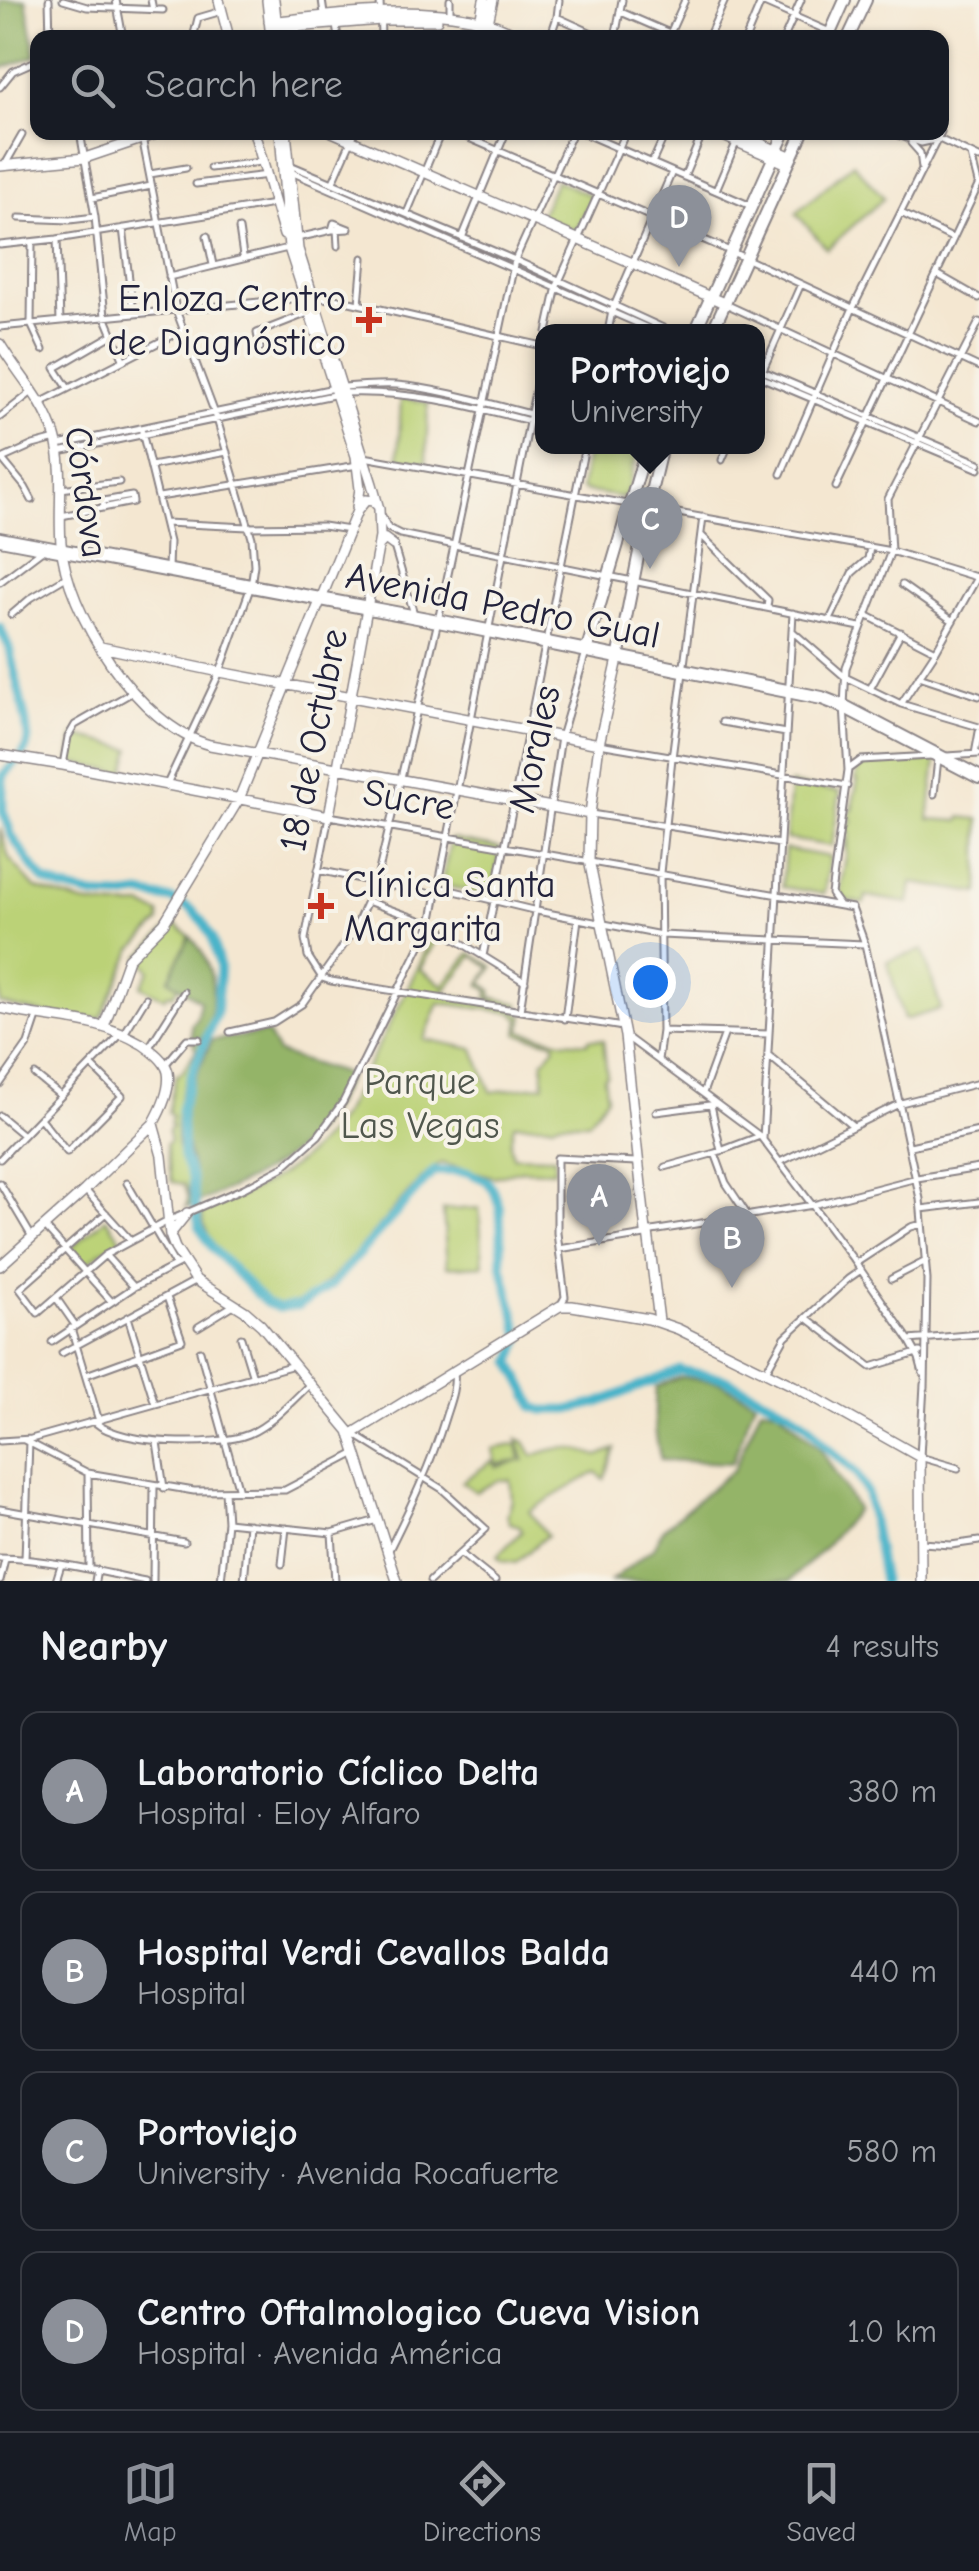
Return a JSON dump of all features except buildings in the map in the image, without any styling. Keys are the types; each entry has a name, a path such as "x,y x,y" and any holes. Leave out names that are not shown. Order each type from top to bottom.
{"highway":[{"name":"Avenida Pedro Gual","path":"0,539 321,598 822,698 975,774"}],"main road":[{"path":"831,30 845,0"},
{"path":"852,30 866,0"},
{"path":"698,324 780,140"},
{"path":"715,324 800,140"},
{"name":"Morales","path":"586,652 645,454"},
{"path":"618,658 660,454"}],"street":[{"path":"49,0 50,30"},
{"path":"64,0 87,7 163,10"},
{"path":"116,0 122,30"},
{"path":"151,0 153,10"},
{"path":"271,0 274,29"},
{"path":"322,0 325,16"},
{"path":"380,0 382,30"},
{"path":"450,0 450,16"},
{"path":"482,27 484,0"},
{"path":"482,27 492,0"},
{"path":"553,30 559,0"},
{"path":"617,30 622,0"},
{"path":"671,30 685,0"},
{"path":"712,30 725,0"},
{"path":"788,30 801,0"},
{"path":"749,30 760,1 820,30"},
{"path":"195,30 198,18 221,6"},
{"path":"621,12 659,30"},
{"path":"274,29 418,13 450,16 482,27"},
{"path":"274,29 325,16 427,19 482,27"},
{"path":"557,17 585,30"},
{"path":"336,22 337,30"},
{"path":"0,86 13,70 30,63"},
{"path":"2,168 22,134"},
{"path":"949,138 979,158"},
{"path":"82,140 106,316 123,359"},
{"path":"2,168 85,158 130,140"},
{"path":"143,140 176,310 216,416 254,558 251,586 220,672 168,784"},
{"path":"257,140 274,204 294,245"},
{"path":"284,140 294,245"},
{"path":"333,182 352,140"},
{"path":"359,140 979,421"},
{"path":"405,218 437,140"},
{"path":"473,140 730,251 979,366"},
{"path":"462,238 503,140"},
{"path":"230,1032 268,1024 288,1014 308,996 352,932 376,882 438,621 514,264 573,140"},
{"path":"596,140 751,206"},
{"path":"549,324 558,283 622,140"},
{"path":"652,163 662,140"},
{"path":"684,176 700,140"},
{"path":"716,190 736,140"},
{"path":"746,140 790,161"},
{"path":"909,141 930,140"},
{"path":"781,474 853,308 938,140"},
{"path":"909,141 920,153 921,174"},
{"path":"836,487 979,185 970,154"},
{"path":"210,168 264,161"},
{"path":"148,174 186,168"},
{"path":"196,184 268,177 277,183 286,169"},
{"path":"286,169 333,182 405,218 462,238 514,264"},
{"path":"286,169 653,324"},
{"path":"286,169 287,224"},
{"path":"610,324 672,172"},
{"path":"268,177 294,245 338,390"},
{"path":"92,198 151,186"},
{"path":"0,246 274,204"},
{"path":"902,213 953,239"},
{"path":"19,218 95,217"},
{"path":"123,228 132,313"},
{"path":"239,230 243,258"},
{"path":"169,277 294,245 334,230 338,246"},
{"path":"207,236 213,266"},
{"path":"57,239 60,321"},
{"path":"32,243 32,324 44,350"},
{"path":"359,304 362,258"},
{"path":"937,274 979,298"},
{"path":"765,363 801,284"},
{"path":"307,298 308,313 338,390"},
{"path":"0,326 307,298 359,304 535,344"},
{"path":"614,308 643,324"},
{"path":"260,348 257,333 308,313"},
{"path":"822,902 831,894 847,786 845,677 848,659 892,551 888,499 979,322"},
{"path":"40,403 183,330"},
{"path":"68,388 55,368 112,335"},
{"name":"Córdova","path":"0,344 4,360 49,417 58,445 62,551 80,607 101,647 134,692 166,723 189,738 338,770 780,844"},
{"path":"765,377 979,466"},
{"path":"32,500 1,458 33,445 58,445 142,431 338,390 400,393 535,418"},
{"name":"18 de Octubre","path":"322,978 309,960 305,944 379,545 379,508 338,390"},
{"path":"0,416 32,392"},
{"path":"106,1213 20,1289 38,1314 106,1255 168,1221 282,1168 318,1136 343,1102 431,924 535,392"},
{"path":"142,431 170,545 168,570"},
{"path":"151,466 227,452"},
{"path":"484,956 582,454"},
{"path":"722,460 725,454"},
{"path":"104,1026 128,959 164,923 239,799 351,525 360,489 359,459"},
{"path":"158,498 359,459 892,551 979,576 901,704"},
{"path":"60,489 119,482"},
{"path":"60,516 104,508 134,502 132,496 103,501 104,508"},
{"path":"351,525 366,500 379,508 414,616"},
{"path":"658,1060 662,1031 660,872 703,517"},
{"path":"165,523 351,525"},
{"path":"384,524 400,534 860,627"},
{"path":"393,545 400,534"},
{"path":"701,535 768,600 767,607"},
{"path":"379,545 385,540 393,545"},
{"path":"830,620 852,573 868,559 870,547"},
{"path":"0,582 46,548"},
{"path":"11,615 68,576"},
{"path":"902,585 952,621"},
{"path":"762,1138 793,613"},
{"path":"866,615 936,650"},
{"path":"792,630 845,677 901,704 979,729 977,754 860,760 848,770"},
{"path":"870,689 901,632"},
{"path":"101,647 672,758 847,786"},
{"name":"Morales","path":"520,1012 561,737 586,652"},
{"path":"618,658 599,744 589,860 624,1032 657,1321"},
{"path":"919,676 979,696"},
{"path":"63,765 68,737 75,725 134,692"},
{"path":"722,722 786,734"},
{"name":"Sucre","path":"0,755 838,904"},
{"path":"934,794 939,756"},
{"path":"318,870 494,900 661,935 866,944"},
{"path":"831,894 838,904 854,910 866,944 917,1178 926,1261 921,1581"},
{"path":"367,902 431,924 525,982"},
{"path":"564,1019 578,919"},
{"path":"322,978 624,1032 762,1138 856,1262 909,1340 917,1353 925,1388"},
{"path":"148,1048 184,992"},
{"path":"0,1159 123,1034 146,998"},
{"path":"0,1266 154,1124 168,1083 164,1065 148,1048 123,1034 104,1026 1,1012"},
{"path":"0,1084 28,1044 38,1015"},
{"path":"662,1031 769,1034"},
{"path":"725,1033 710,1100 718,1152 729,1188 748,1216"},
{"path":"164,1065 187,1039 198,1039"},
{"path":"768,1056 853,1126"},
{"path":"40,1118 67,1152 122,1096 91,1065"},
{"path":"35,1074 61,1096"},
{"path":"780,1162 900,1104 979,1083"},
{"path":"656,1112 710,1100"},
{"path":"0,1116 23,1135"},
{"path":"154,1124 162,1156 170,1235 179,1264"},
{"path":"910,1146 979,1131"},
{"path":"666,1166 762,1138"},
{"path":"564,1306 556,1203 557,1158 639,1162"},
{"path":"559,1249 812,1206 917,1178 979,1168"},
{"path":"0,1184 32,1238"},
{"path":"128,1184 179,1264 256,1320 351,1434 456,1500 486,1529 433,1580"},
{"path":"86,1190 131,1241"},
{"path":"921,1209 979,1202"},
{"path":"167,1205 175,1212 187,1214"},
{"path":"170,1235 187,1214"},
{"path":"856,1262 922,1224"},
{"path":"44,1227 110,1300"},
{"path":"106,1255 134,1286"},
{"path":"890,1279 926,1261"},
{"path":"52,1342 110,1300 179,1264"},
{"path":"766,1372 785,1337 861,1270"},
{"path":"62,1353 196,1280"},
{"path":"86,1376 182,1340 167,1296"},
{"path":"56,1298 73,1326 96,1426 104,1429 157,1442 244,1436 259,1429 310,1384"},
{"path":"198,1327 235,1304"},
{"path":"351,1434 564,1306 657,1321 766,1372 920,1457 958,1468"},
{"path":"128,1317 155,1404"},
{"path":"806,1318 871,1366 926,1352"},
{"path":"909,1340 979,1334"},
{"path":"241,1338 253,1376"},
{"path":"200,1351 240,1491"},
{"path":"0,1441 28,1440 294,1365"},
{"path":"388,1552 424,1478 456,1385 454,1371"},
{"path":"351,1434 397,1581"},
{"path":"28,1440 88,1474 164,1488 225,1491 286,1490 356,1453"},
{"path":"25,1559 28,1440"},
{"path":"157,1442 164,1488"},
{"path":"88,1474 94,1581"},
{"path":"153,1581 154,1486"},
{"path":"221,1581 225,1491"},
{"path":"0,1509 184,1542"},
{"path":"226,1522 332,1533 378,1520"},
{"path":"244,1581 249,1524"},
{"path":"282,1564 286,1528"},
{"path":"332,1533 335,1581"},
{"path":"921,1543 979,1541"},
{"path":"460,1552 495,1581"},
{"path":"0,1581 3,1558 61,1564 145,1581"},
{"path":"56,1581 61,1564"}],"green space":[{"path":"0,0 26,0 31,30 30,58 0,69"},
{"path":"853,163 884,198 827,249 796,213"},
{"path":"556,180 592,196 576,231 540,216"},
{"path":"401,398 428,403 426,463 398,459"},
{"path":"587,454 639,454 626,498 581,489"},
{"path":"74,735 131,749 124,773 70,762"},
{"path":"936,760 929,819 979,819 979,893 912,883 909,903 866,896 864,904 845,900 840,893 846,838 847,848 858,780 855,779 861,764"},
{"path":"790,784 840,792 832,846 786,839"},
{"path":"0,828 9,858 35,888 83,903 142,906 160,914 160,922 133,949 101,1018 50,1015 0,1003"},
{"path":"451,839 500,848 493,896 441,885"},
{"path":"785,849 830,857 824,894 782,887"},
{"path":"173,923 190,936 169,979 180,985 173,995 169,993 164,998 141,986 150,970 139,958"},
{"name":"Parque Las Vegas","path":"434,931 439,934 420,969 443,985 470,953 493,967 482,983 492,990 491,997 519,1004 518,1013 524,1015 521,1031 562,1041 603,1040 607,1097 588,1122 514,1124 510,1144 513,1156 555,1157 554,1171 522,1170 494,1177 441,1163 424,1176 316,1291 295,1303 272,1303 216,1247 202,1212 281,1174 329,1132 344,1112","holes":["473,956 491,967 480,985 489,991 487,998 493,1003 443,993","439,1003 515,1013 520,1018 518,1034 554,1042 555,1047 543,1061 544,1085 491,1092 474,1049 424,1039"]},
{"path":"190,936 210,971 213,997 205,1037 192,1039 191,1024 200,1001 169,979"},
{"path":"923,950 941,1009 904,1020 887,961"},
{"path":"267,1033 278,1053 349,1075 331,1111 302,1145 247,1181 186,1207 194,1176 185,1139 184,1110 212,1040"},
{"path":"203,1041 187,1077 178,1115 177,1141 188,1173 187,1193 184,1184 172,1182 166,1144 170,1141 172,1116 168,1113 176,1076 196,1050 193,1043"},
{"path":"479,1208 483,1265 447,1267 443,1210"},
{"path":"106,1218 122,1240 84,1266 70,1249"},
{"path":"681,1377 718,1382 755,1401 732,1463 661,1460 655,1424 656,1387"},
{"path":"761,1407 778,1409 820,1448 857,1509 825,1547 790,1581 611,1581 653,1548 663,1529 734,1469"},
{"path":"518,1439 525,1442 533,1456 566,1448 598,1456 615,1449 604,1479 596,1472 529,1511 547,1535 516,1563 497,1556 522,1531 520,1526 510,1523 507,1515 512,1500 510,1480 499,1480 476,1492 462,1482 492,1461 497,1467 520,1461 496,1464 493,1449 518,1444 524,1460"}],"waterway":[{"path":"0,627 9,647 28,739 21,757 5,773 3,810 12,836 30,863 45,881 62,888 95,896 141,894 173,900 191,909 212,938 220,967 216,1014 181,1110 183,1156 192,1179 197,1217 213,1249 266,1303 279,1308 298,1306 331,1285 434,1171 467,1172 487,1181 500,1208 502,1266 521,1338 512,1362 534,1407 568,1410 598,1403 680,1370 723,1378 788,1410 856,1473 867,1493 883,1581"}],"place":[{"name":"Centro Oftalmologico Cueva Vision","path":"679,267"},
{"name":"Enloza Centro de Diagnóstico","path":"369,320"},
{"name":"Portoviejo","path":"650,569"},
{"name":"Clínica Santa Margarita","path":"321,906"},
{"name":"Laboratorio Cíclico Delta","path":"599,1246"},
{"name":"Hospital Verdi Cevallos Balda","path":"732,1288"}]}
